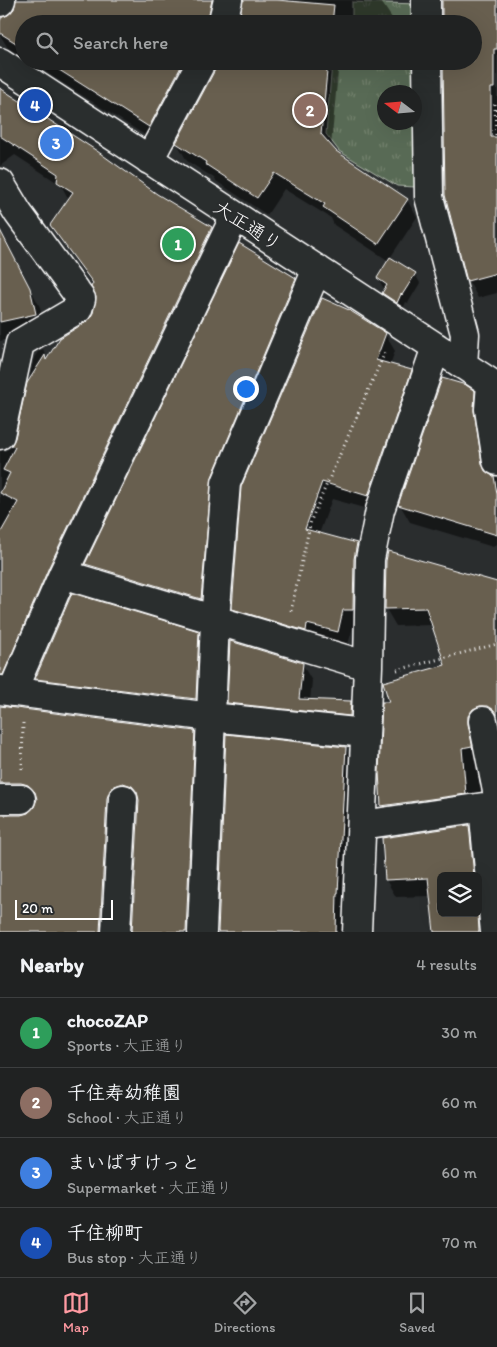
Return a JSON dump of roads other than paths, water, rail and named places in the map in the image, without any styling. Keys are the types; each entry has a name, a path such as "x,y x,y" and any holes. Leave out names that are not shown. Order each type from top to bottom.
{"street":[{"path":"224,15 228,0"},
{"path":"426,0 426,15"},
{"name":"大正通り","path":"0,62 494,386"},
{"path":"149,160 197,70"},
{"path":"427,70 429,197 465,334 463,365"},
{"path":"0,435 20,343 78,309 81,299 1,189"},
{"path":"234,216 63,574 12,691 211,717 365,734"},
{"path":"202,932 215,620 226,483 317,269"},
{"path":"357,932 368,672 370,558 380,510 436,347"},
{"path":"494,386 488,409 497,461"},
{"path":"63,574 284,641 368,672"},
{"path":"483,721 492,799 495,932"},
{"path":"116,932 123,799"},
{"path":"362,826 492,799"}],"place":[{"name":"千住柳町","path":"35,105"},
{"name":"千住寿幼稚園","path":"310,110"},
{"name":"まいばすけっと","path":"56,143"},
{"name":"chocoZAP","path":"178,244"}]}
